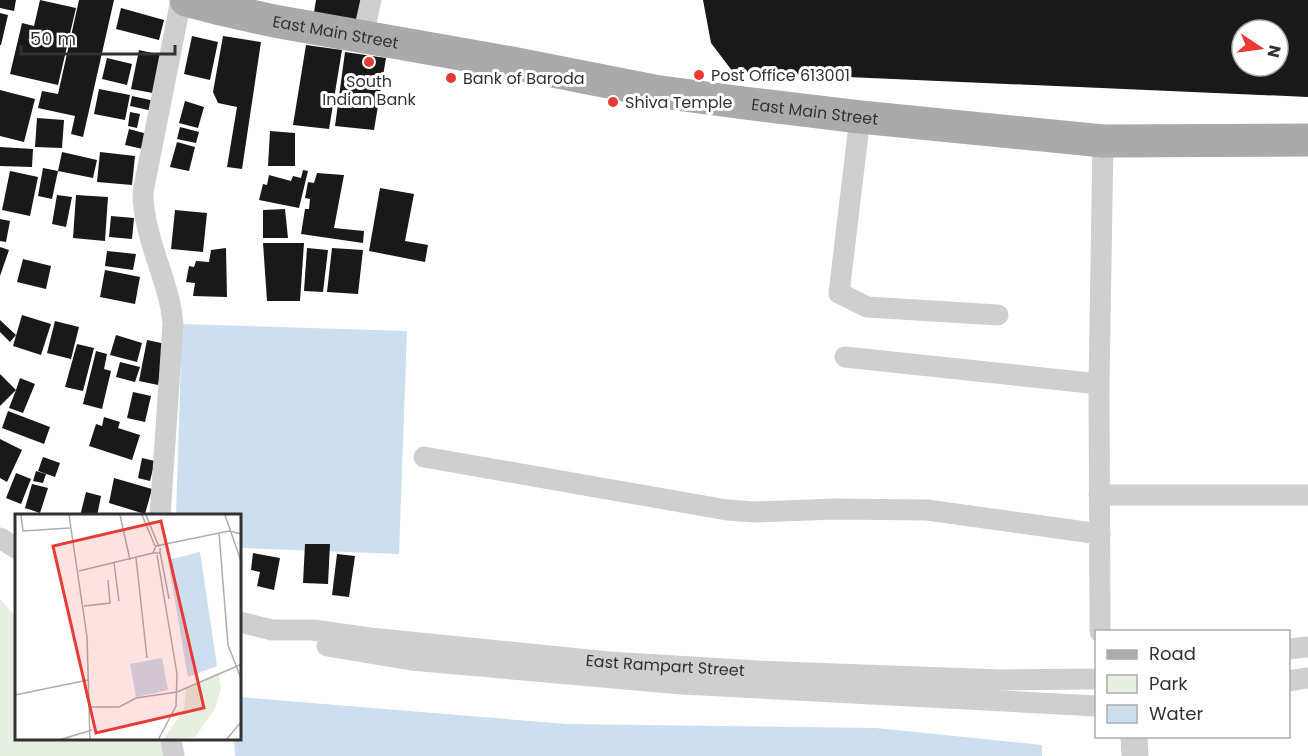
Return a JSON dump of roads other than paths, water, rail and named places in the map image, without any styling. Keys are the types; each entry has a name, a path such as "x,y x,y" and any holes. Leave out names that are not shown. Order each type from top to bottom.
{"main road":[{"name":"East Main Street","path":"186,0 274,21 512,63 654,91 860,117 1103,141 1308,140"}],"street":[{"path":"160,514 173,324 168,293 146,224 143,192 181,0"},
{"path":"363,36 370,0"},
{"path":"860,117 839,293 867,307 998,315"},
{"path":"1100,630 1099,384 1103,141"},
{"path":"845,357 1099,384"},
{"path":"424,457 728,510 754,512 835,508 927,510 1100,534"},
{"path":"1100,495 1308,495"},
{"path":"0,537 15,547"},
{"name":"East Rampart Street","path":"242,622 272,630 313,630 609,662 1002,680 1095,681"},
{"path":"272,630 304,642 411,660 682,684 1095,706"},
{"path":"1290,649 1308,647"},
{"path":"1290,681 1308,678"},
{"path":"1134,738 1135,756"},
{"path":"171,741 174,756"}],"water":[{"path":"182,324 407,331 399,554 242,548 242,514 176,514"},
{"path":"242,697 567,724 876,728 1042,745 1042,756 235,756 234,741 242,741"}],"place":[{"name":"South Indian Bank","path":"369,62"},
{"name":"Post Office 613001","path":"699,75"},
{"name":"Bank of Baroda","path":"451,78"},
{"name":"Shiva Temple","path":"613,102"}]}
